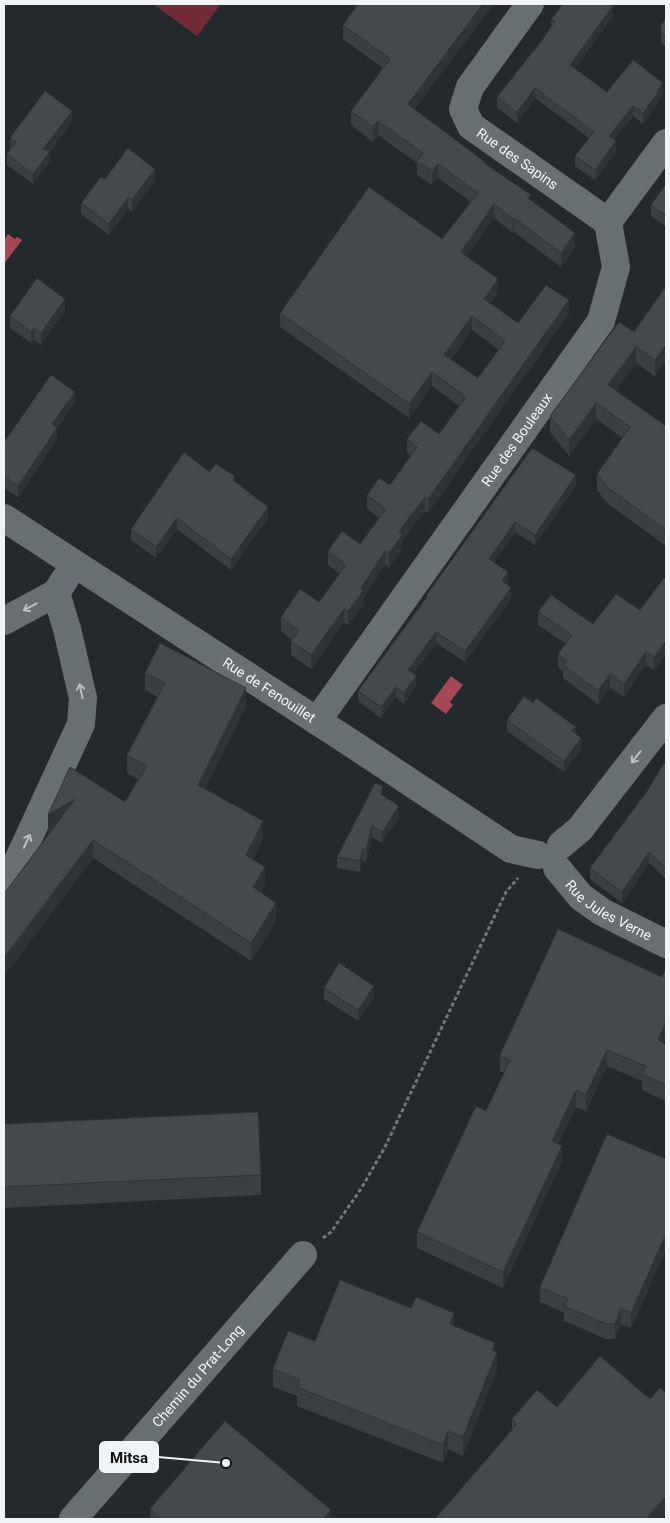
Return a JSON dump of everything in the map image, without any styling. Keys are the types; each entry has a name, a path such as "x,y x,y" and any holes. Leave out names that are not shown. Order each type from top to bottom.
{"street":[{"name":"Rue des Sapins","path":"530,4 470,87 463,109 472,126 608,222"},
{"path":"608,222 666,143"},
{"name":"Rue des Bouleaux","path":"317,721 601,321 616,267 608,222"},
{"name":"Rue de Fenouillet","path":"4,518 511,849 552,856"},
{"path":"4,621 56,593 75,564"},
{"path":"4,883 9,880 81,724 83,698 67,629 56,593"},
{"path":"552,856 580,829 666,718"},
{"name":"Rue Jules Verne","path":"552,856 581,897 602,912 666,944"},
{"name":"Chemin du Prat-Long","path":"73,1519 302,1255"}],"path":[{"path":"302,1255 331,1232 361,1189 385,1147 506,892 552,856"}],"shaded area":[{"path":"153,4 221,4 197,36"},
{"path":"8,234 15,239 17,237 22,240 4,264 4,240"},
{"path":"451,676 463,685 450,702 453,705 446,714 431,703"}],"building":[{"path":"358,4 483,4 408,104 484,163 531,195 528,198 575,233 561,253 494,204 461,252 498,279 484,299 518,323 546,285 569,300 428,499 425,497 399,531 402,535 389,553 385,551 361,588 364,590 348,611 344,609 311,655 291,641 299,631 281,617 300,589 319,602 346,565 328,551 342,531 360,544 386,509 367,495 379,478 390,485 417,447 407,439 421,421 439,434 466,397 432,372 409,404 280,313 369,187 442,239 478,193 438,164 432,171 417,161 423,153 378,121 373,127 351,111 390,59 343,25","holes":["472,316 505,341 478,378 444,355"]},
{"path":"563,4 609,4 613,6 570,65 607,92 633,60 663,83 643,113 633,106 609,136 616,141 595,170 575,156 594,132 535,88 517,112 497,97 543,39 555,21 551,20"},
{"path":"666,18 666,36 661,33 661,25"},
{"path":"45,91 72,111 43,149 50,151 33,174 7,154 16,142 10,138"},
{"path":"128,148 155,169 132,200 128,198 109,224 81,203 101,177 105,179"},
{"path":"666,184 666,216 651,205"},
{"path":"37,278 65,299 41,333 34,328 31,332 10,316"},
{"path":"666,286 666,345 655,360 636,347 608,385 666,426 666,530 607,487 597,474 630,427 596,403 569,440 550,416 619,322 634,332"},
{"path":"51,375 75,392 52,424 57,428 18,486 4,476 4,442"},
{"path":"532,448 576,475 535,535 515,522 489,559 508,572 502,580 511,588 465,651 436,632 408,670 416,676 404,693 396,687 381,707 358,691"},
{"path":"184,452 209,472 216,464 235,476 233,480 268,507 231,559 177,518 156,547 131,529"},
{"path":"664,578 666,580 666,641 654,657 646,652 624,684 610,674 598,691 563,665 567,661 558,654 572,635 538,612 551,595 593,624 616,594 640,610"},
{"path":"160,643 246,688 198,785 263,821 246,855 265,867 253,887 276,903 251,943 93,840 4,958 4,894 75,799 48,815 70,767 125,802 147,766 127,755 165,683 145,673"},
{"path":"524,696 533,703 536,698 576,727 572,731 581,738 564,761 507,720"},
{"path":"664,763 666,765 666,868 649,852 622,892 590,868 648,790"},
{"path":"375,783 383,786 381,794 399,806 382,832 372,826 366,850 363,849 360,861 337,857"},
{"path":"558,929 662,977 666,967 666,1022 658,1040 666,1045 666,1085 642,1074 646,1066 607,1050 586,1095 576,1090 552,1141 562,1146 503,1272 417,1232 476,1106 486,1111 510,1060 500,1055"},
{"path":"339,963 374,986 358,1010 324,988"},
{"path":"258,1112 261,1175 4,1187 4,1124"},
{"path":"607,1134 666,1159 666,1234 631,1313 621,1309 615,1324 606,1324 564,1306 568,1299 540,1287"},
{"path":"340,1280 411,1308 416,1297 454,1313 450,1324 495,1343 492,1350 497,1352 463,1437 448,1431 443,1445 297,1387 300,1380 273,1369 288,1331 315,1341"},
{"path":"600,1356 650,1399 660,1388 666,1393 666,1496 646,1519 435,1519 517,1424 512,1419 537,1390 557,1407"},
{"path":"225,1421 331,1510 323,1519 162,1519 150,1509"}],"place":[{"name":"Mitsa","path":"226,1463"}]}
